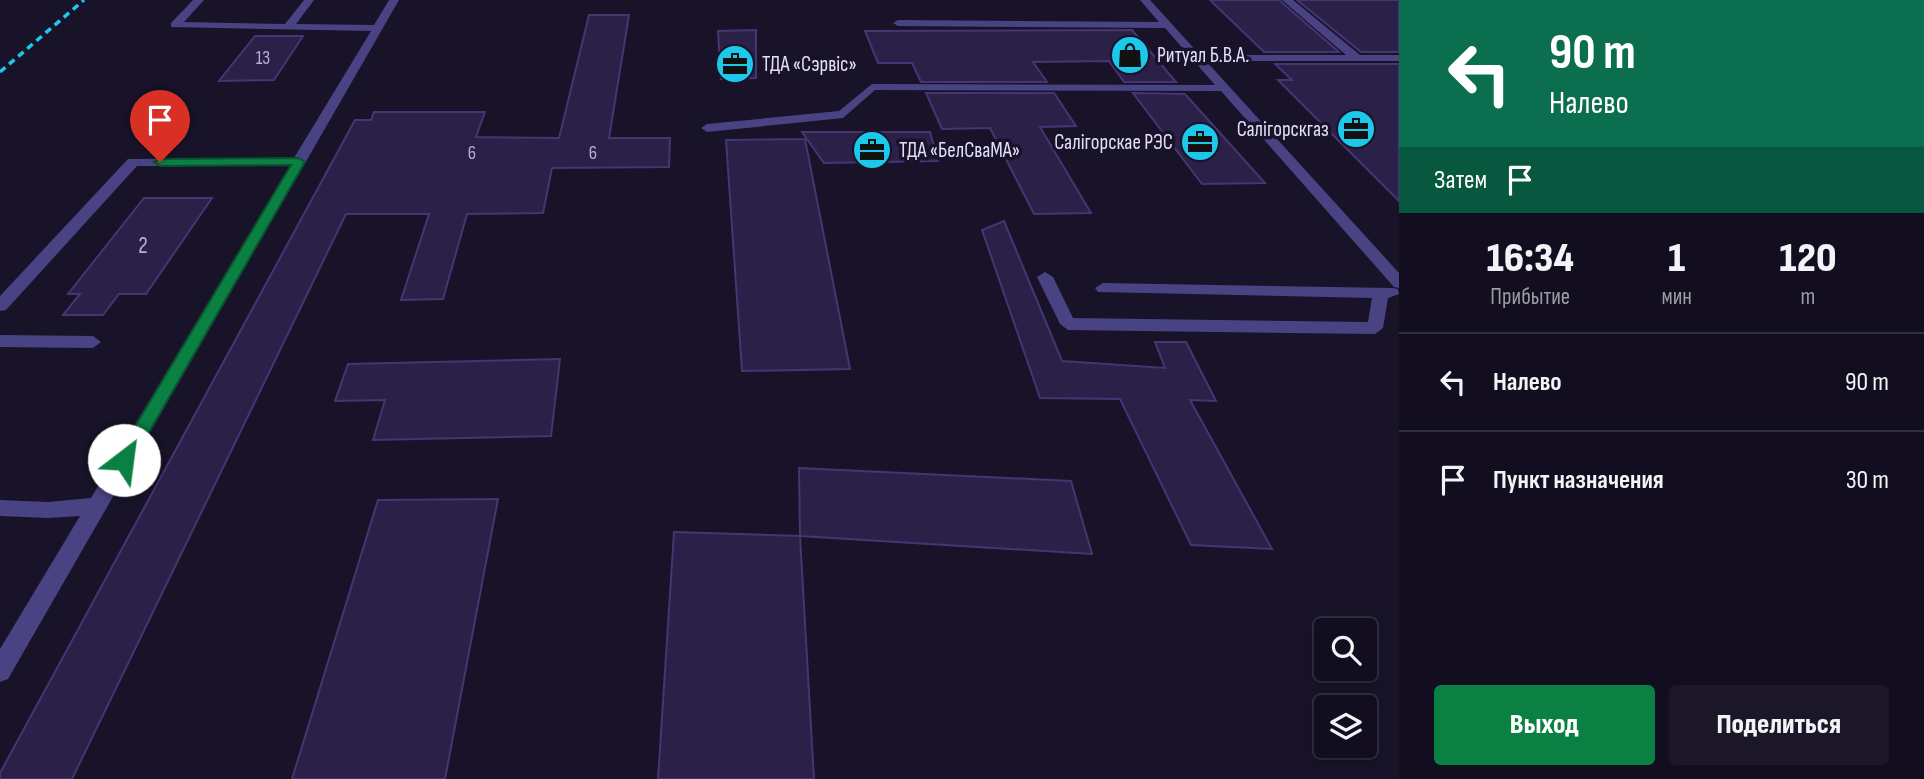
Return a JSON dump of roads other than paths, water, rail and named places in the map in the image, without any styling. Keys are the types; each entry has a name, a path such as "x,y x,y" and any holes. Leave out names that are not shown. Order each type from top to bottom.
{"street":[{"path":"199,0 175,25 378,28"},
{"path":"287,28 309,0"},
{"path":"0,671 394,0"},
{"path":"1144,0 1399,283"},
{"path":"1287,0 1357,58"},
{"path":"898,23 1167,25"},
{"path":"1196,58 1399,58"},
{"path":"707,128 842,114 872,87 1224,88"},
{"path":"0,306 133,162 299,162"},
{"path":"1045,276 1068,324 1375,328 1381,293"},
{"path":"1103,288 1399,293"},
{"path":"0,341 93,342"},
{"path":"0,508 48,510 97,506"}],"railway":[{"path":"0,72 84,0"}],"place":[{"name":"Ритуал Б.В.А.","path":"1130,55"},
{"name":"ТДА «Сэрвіс»","path":"735,64"},
{"name":"Салігорскгаз","path":"1356,129"},
{"name":"Салігорскае РЭС","path":"1200,142"},
{"name":"ТДА «БелСваМА»","path":"872,150"}]}
